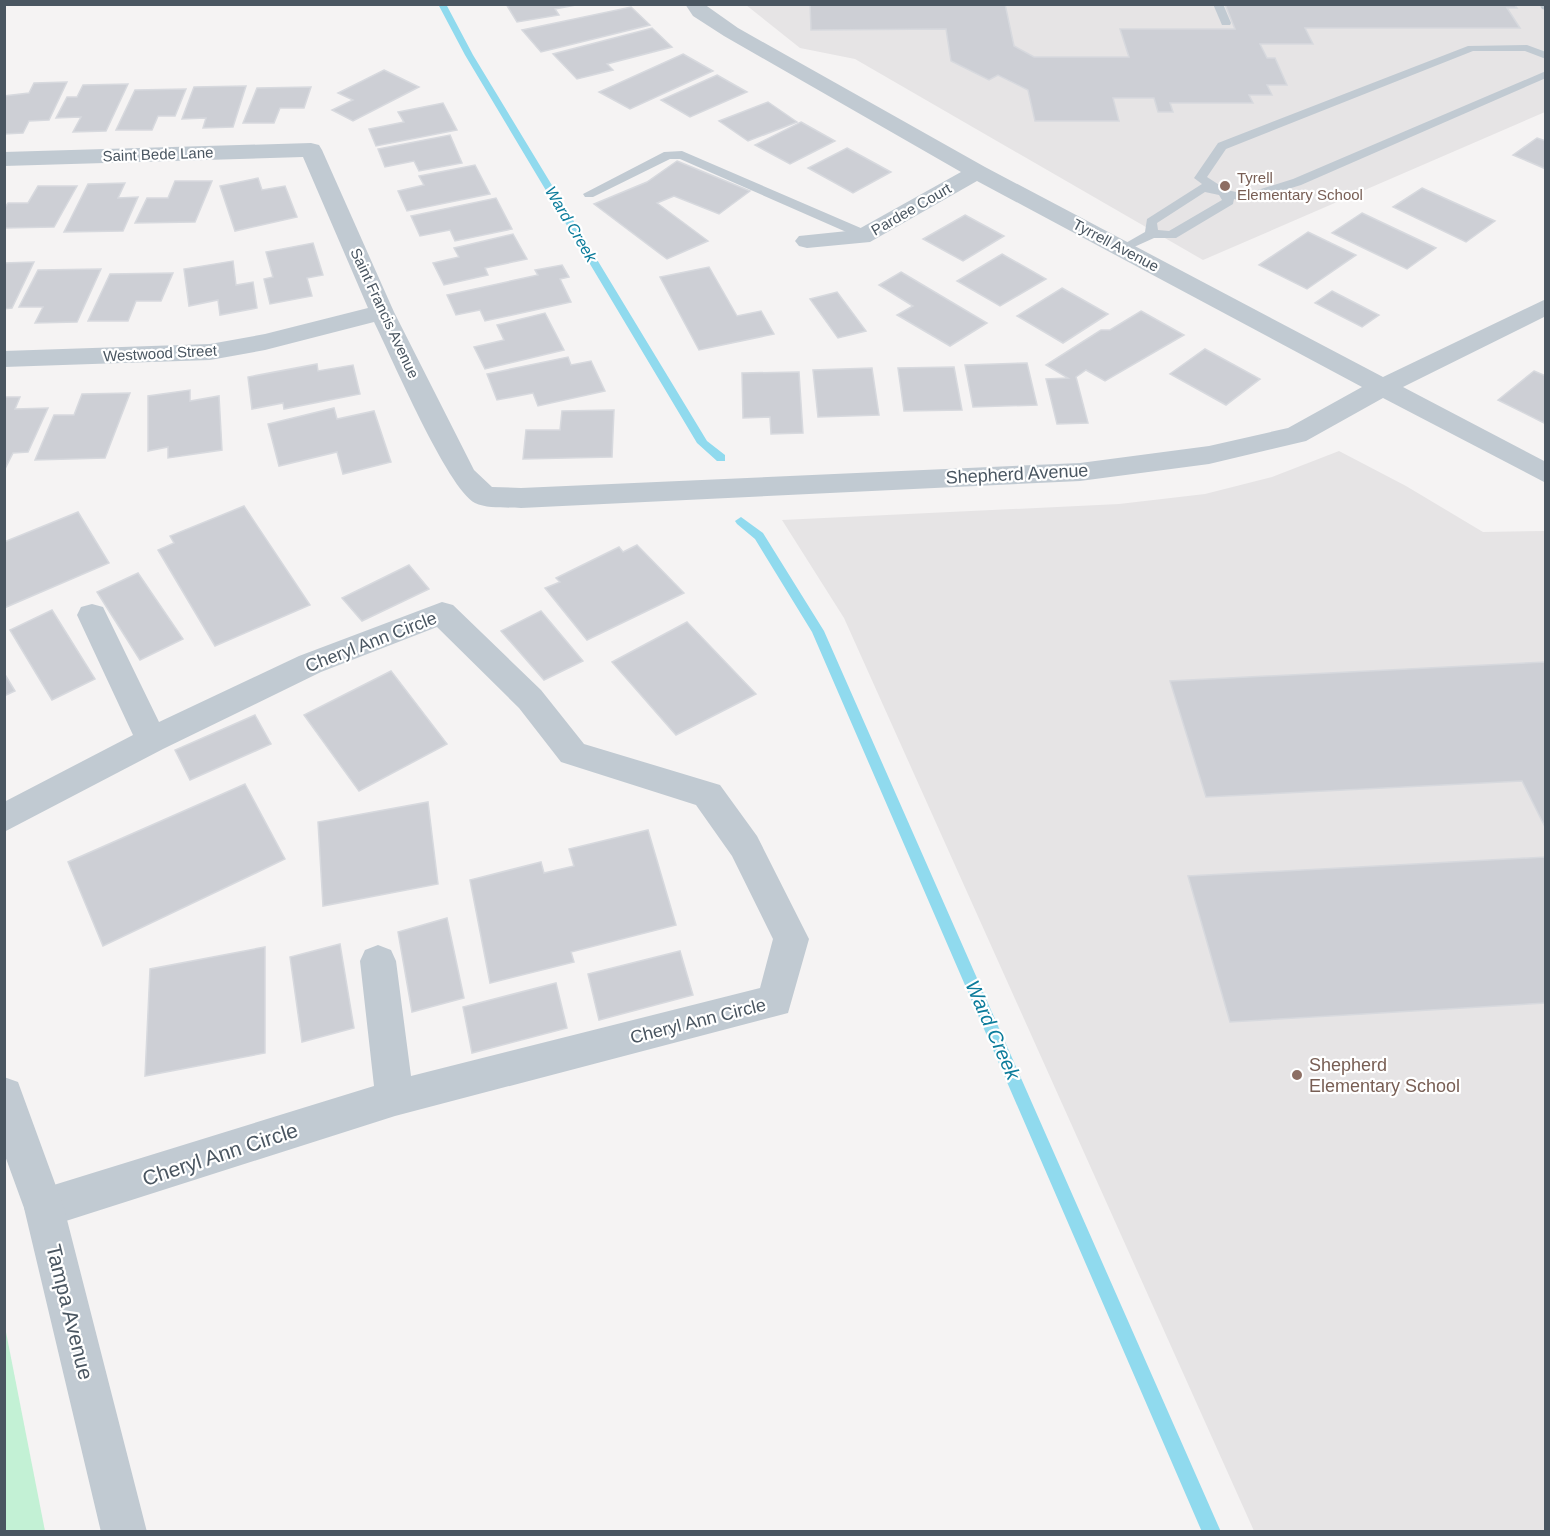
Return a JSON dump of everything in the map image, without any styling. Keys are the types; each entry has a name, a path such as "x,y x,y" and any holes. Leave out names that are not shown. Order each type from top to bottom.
{"street":[{"name":"Tyrrell Avenue","path":"694,4 700,12 731,33 977,172 1545,474"},
{"name":"Saint Bede Lane","path":"4,159 311,150"},
{"name":"Saint Francis Avenue","path":"311,150 382,312 463,475"},
{"name":"Pardee Court","path":"807,241 865,235 977,172"},
{"name":"Shepherd Avenue","path":"463,475 484,496 521,498 1080,472 1209,455 1296,435 1383,387 1545,306"},
{"name":"Westwood Street","path":"4,359 210,352 265,342 382,312"},
{"name":"Cheryl Ann Circle","path":"4,818 152,740 310,664 442,613 530,699 573,753 708,795 745,846 791,939 775,1001 395,1098 44,1208"},
{"path":"92,615 152,740"},
{"path":"378,961 395,1098"},
{"name":"Tampa Avenue","path":"4,1095 44,1208 124,1532"}],"lane":[{"path":"1218,4 1226,23"},
{"path":"1545,56 1527,48 1472,48 1222,146 1200,178 1221,190 1245,198 1298,182 1545,74"},
{"path":"589,194 668,155 682,155 865,235"},
{"path":"1123,248 1152,234 1171,235 1229,201 1221,190 1203,188 1150,222 1152,234"}],"shaded area":[{"name":"Tyrell Elementary School","path":"746,5 1545,5 1545,112 1203,260 855,59 800,48"},
{"name":"Shepherd Elementary School","path":"1339,451 1406,486 1483,532 1545,531 1545,1531 1254,1531 844,618 782,520 1119,504 1205,494 1272,477"}],"green space":[{"path":"5,1327 45,1531 5,1531"}],"building":[{"path":"506,4 581,4 555,9 559,15 517,22"},
{"path":"810,4 1005,4 1014,46 1034,57 1129,57 1120,29 1235,29 1225,4 1514,4 1517,8 1507,8 1520,28 1305,28 1313,44 1260,44 1267,58 1275,58 1287,85 1267,85 1272,95 1249,95 1253,103 1170,103 1173,112 1158,112 1154,98 1113,98 1119,121 1035,121 1028,90 998,75 989,80 951,61 946,29 811,30"},
{"path":"631,7 650,25 541,52 522,30"},
{"path":"652,28 672,47 607,64 613,70 577,79 553,54"},
{"path":"683,54 713,71 630,109 599,92"},
{"path":"384,70 419,87 353,121 332,110 353,100 338,93"},
{"path":"717,75 747,92 690,117 661,100"},
{"path":"67,82 49,120 29,121 23,133 4,134 4,96 29,93 34,83"},
{"path":"128,84 106,131 73,132 81,117 56,118 67,97 77,97 83,85"},
{"path":"246,86 233,127 203,128 206,118 182,119 194,87"},
{"path":"311,87 304,108 280,108 274,123 243,123 257,88"},
{"path":"186,89 175,116 158,116 152,130 116,130 135,90"},
{"path":"768,102 797,122 748,141 719,121"},
{"path":"443,103 457,130 376,146 369,129 404,122 398,112"},
{"path":"801,122 835,141 790,164 755,145"},
{"path":"450,135 462,163 419,171 414,161 385,167 378,149"},
{"path":"1537,138 1546,141 1546,169 1513,155"},
{"path":"847,148 891,172 853,193 808,168"},
{"path":"677,161 750,191 719,214 674,196 657,203 708,241 667,259 594,204 647,182"},
{"path":"475,165 490,194 407,211 398,191 424,185 419,176"},
{"path":"258,178 262,190 285,186 297,217 235,231 220,186"},
{"path":"175,181 212,181 195,222 135,223 147,198 168,198"},
{"path":"125,183 118,198 138,197 123,231 64,232 88,184"},
{"path":"38,186 77,186 54,227 4,228 4,209 8,203 28,203"},
{"path":"1422,188 1495,221 1466,242 1393,207"},
{"path":"496,198 512,229 455,241 450,230 420,236 411,216"},
{"path":"1362,213 1436,248 1407,269 1332,233"},
{"path":"965,215 1004,236 963,261 923,239"},
{"path":"1308,232 1356,255 1307,289 1259,265"},
{"path":"513,234 527,259 485,268 488,275 444,285 433,263 459,257 454,248"},
{"path":"313,243 323,275 307,278 312,296 270,304 264,279 273,277 266,252"},
{"path":"1002,254 1046,279 1000,306 957,281"},
{"path":"233,261 236,285 253,282 257,308 220,315 218,300 189,306 184,269"},
{"path":"34,262 12,308 4,309 4,263"},
{"path":"562,265 569,277 560,279 571,302 485,321 480,310 456,315 447,295 538,275 535,270"},
{"path":"709,267 737,316 761,311 774,334 699,350 660,277"},
{"path":"101,269 77,322 35,323 43,307 19,307 38,270"},
{"path":"901,272 987,323 950,346 897,315 913,306 879,285"},
{"path":"173,273 161,301 136,301 128,321 88,321 110,274"},
{"path":"1062,288 1108,314 1063,343 1017,316"},
{"path":"1332,291 1379,315 1362,327 1315,303"},
{"path":"837,292 866,331 838,338 810,299"},
{"path":"1141,311 1184,335 1105,381 1086,370 1076,377 1088,423 1057,424 1046,379 1068,378 1046,365 1101,330 1110,330"},
{"path":"545,313 564,350 485,369 474,347 504,340 497,325"},
{"path":"1205,349 1260,379 1226,405 1170,374"},
{"path":"568,357 571,365 591,361 605,391 538,406 533,393 497,400 487,374"},
{"path":"1027,363 1037,405 973,407 965,365"},
{"path":"317,364 318,371 353,365 360,394 284,409 283,403 252,409 248,377"},
{"path":"954,367 962,410 904,411 898,368"},
{"path":"872,368 879,415 818,417 813,370"},
{"path":"1534,371 1546,376 1546,424 1498,400"},
{"path":"799,372 803,433 771,434 770,417 743,418 742,373"},
{"path":"190,390 190,401 219,396 222,450 168,458 168,447 148,451 148,396"},
{"path":"130,393 105,458 35,460 54,415 74,415 82,394"},
{"path":"4,397 20,397 15,409 48,408 28,452 13,453 4,471"},
{"path":"334,408 337,419 374,411 391,462 343,474 337,452 279,466 268,424"},
{"path":"614,410 612,457 523,459 526,430 560,430 562,411"},
{"path":"244,506 310,605 215,646 158,550 174,543 170,536"},
{"path":"78,512 109,563 4,608 4,542"},
{"path":"637,545 684,593 587,640 545,588 560,582 556,578 619,547 623,552"},
{"path":"409,565 429,589 362,621 342,598"},
{"path":"138,573 183,639 140,660 97,592"},
{"path":"52,610 95,679 52,700 10,630"},
{"path":"541,611 583,661 544,680 501,631"},
{"path":"687,622 756,694 676,735 612,662"},
{"path":"1546,662 1546,829 1522,781 1206,797 1170,681"},
{"path":"391,671 447,744 359,791 304,715"},
{"path":"4,673 15,691 4,696"},
{"path":"255,715 271,744 190,780 175,750"},
{"path":"245,784 285,859 103,946 68,862"},
{"path":"428,802 438,884 323,906 318,822"},
{"path":"648,830 676,925 571,952 574,962 490,983 470,880 541,862 544,873 574,866 569,849"},
{"path":"1546,857 1546,1003 1230,1022 1188,876"},
{"path":"447,918 464,998 412,1012 398,932"},
{"path":"340,944 354,1028 302,1042 290,957"},
{"path":"265,947 265,1053 145,1076 150,969"},
{"path":"680,951 693,995 599,1020 588,974"},
{"path":"556,983 567,1028 472,1053 463,1007"}],"waterway":[{"name":"Ward Creek","path":"442,4 469,55 703,443 721,458"},
{"name":"Ward Creek","path":"741,521 759,536 818,631 1212,1532"}],"place":[{"name":"Tyrell Elementary School","path":"1225,186"},
{"name":"Shepherd Elementary School","path":"1297,1075"}]}
